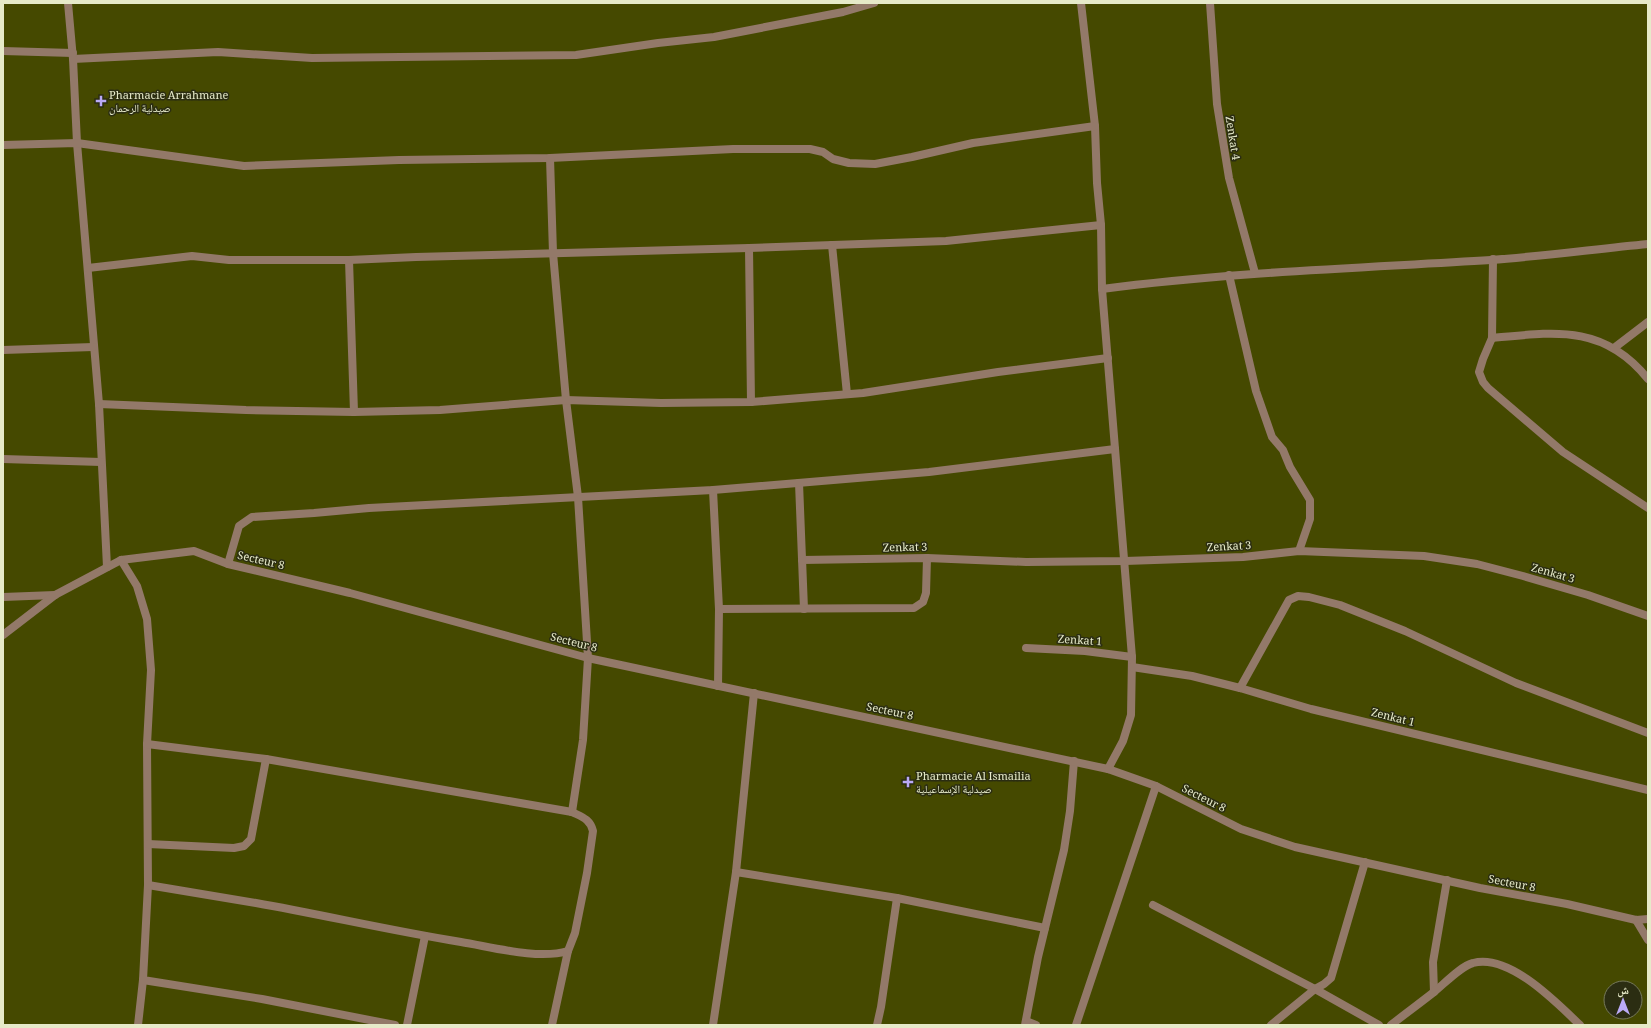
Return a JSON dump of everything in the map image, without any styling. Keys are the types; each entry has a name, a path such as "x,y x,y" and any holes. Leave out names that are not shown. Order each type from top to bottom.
{"street":[{"path":"68,3 73,56 77,143 99,404 107,567"},
{"path":"3,51 73,56 218,52 312,58 576,55 658,43 714,37 843,12 874,3"},
{"path":"1081,3 1095,126 1097,183 1101,225 1102,289 1132,656 1131,715 1123,741 1108,769"},
{"name":"Zenkat 4","path":"1210,3 1216,104 1228,178 1255,273"},
{"path":"3,145 77,143 244,166 399,160 550,158 733,149 810,149 823,152 833,159 844,162 875,164 973,143 1095,126"},
{"path":"550,158 553,254 566,400 578,497 588,658 583,740 572,812"},
{"path":"88,268 192,256 229,260 349,260 832,246 946,240 1101,225"},
{"path":"1102,289 1229,275 1493,259 1648,244"},
{"path":"832,246 847,394"},
{"path":"749,248 751,402"},
{"path":"1493,259 1492,338 1483,359 1480,372 1483,382 1488,388 1563,452 1648,508"},
{"path":"349,260 354,412"},
{"path":"1229,275 1256,391 1265,418 1272,437 1283,450 1290,467 1310,500 1310,518 1299,551"},
{"path":"1614,348 1648,322"},
{"path":"1492,338 1548,334 1578,335 1598,340 1614,348 1631,360 1648,379"},
{"path":"3,350 93,347"},
{"path":"99,404 246,410 354,412 440,410 566,400 661,403 751,402 863,393 998,372 1108,358"},
{"path":"228,564 239,526 252,516 314,513 369,508 713,490 936,471 1115,449"},
{"path":"3,459 102,462"},
{"path":"799,483 804,609"},
{"path":"713,490 719,609 718,686"},
{"name":"Secteur 8","path":"3,635 55,595 121,560 194,551 228,564 350,593 588,658 1108,769 1156,786 1241,829 1295,847 1636,920 1648,919"},
{"name":"Zenkat 3","path":"802,560 927,558 1026,562 1125,561 1243,557 1299,551 1424,556 1477,564 1588,595 1648,616"},
{"path":"719,609 914,608 923,602 926,593 927,558"},
{"path":"121,560 137,586 147,619 151,670 147,744 148,885 143,980 138,1025"},
{"path":"3,597 55,595"},
{"path":"1240,688 1289,600 1298,596 1309,597 1340,605 1405,631 1516,683 1648,733"},
{"name":"Zenkat 1","path":"1026,648 1085,651 1132,656"},
{"name":"Zenkat 1","path":"1132,666 1192,676 1240,688 1311,709 1648,790"},
{"path":"713,1025 736,872 754,693"},
{"path":"147,744 266,759 572,812 587,820 592,826 587,873 576,933 568,951 552,1025"},
{"path":"148,844 234,848 244,846 251,839 266,759"},
{"path":"1036,1025 1025,1023 1045,928 1064,850 1070,811 1074,761"},
{"path":"1076,1025 1156,786"},
{"path":"1271,1025 1314,989 1324,984 1331,978 1365,862"},
{"path":"736,872 897,898 1045,928"},
{"path":"1434,992 1432,962 1447,880"},
{"path":"148,885 256,903 425,936 535,954 568,951"},
{"path":"877,1025 897,898"},
{"path":"1153,905 1314,989 1379,1025"},
{"path":"1636,920 1648,940"},
{"path":"407,1025 425,936"},
{"path":"1390,1025 1472,963 1483,962 1499,964 1523,975 1553,999 1580,1025"},
{"path":"143,980 262,999 395,1025"}],"place":[{"name":"Pharmacie Arrahmane صيدلية الرحمان","path":"101,101"},
{"name":"Pharmacie Al Ismailia صيدلية الإسماعيلية","path":"908,782"}]}
